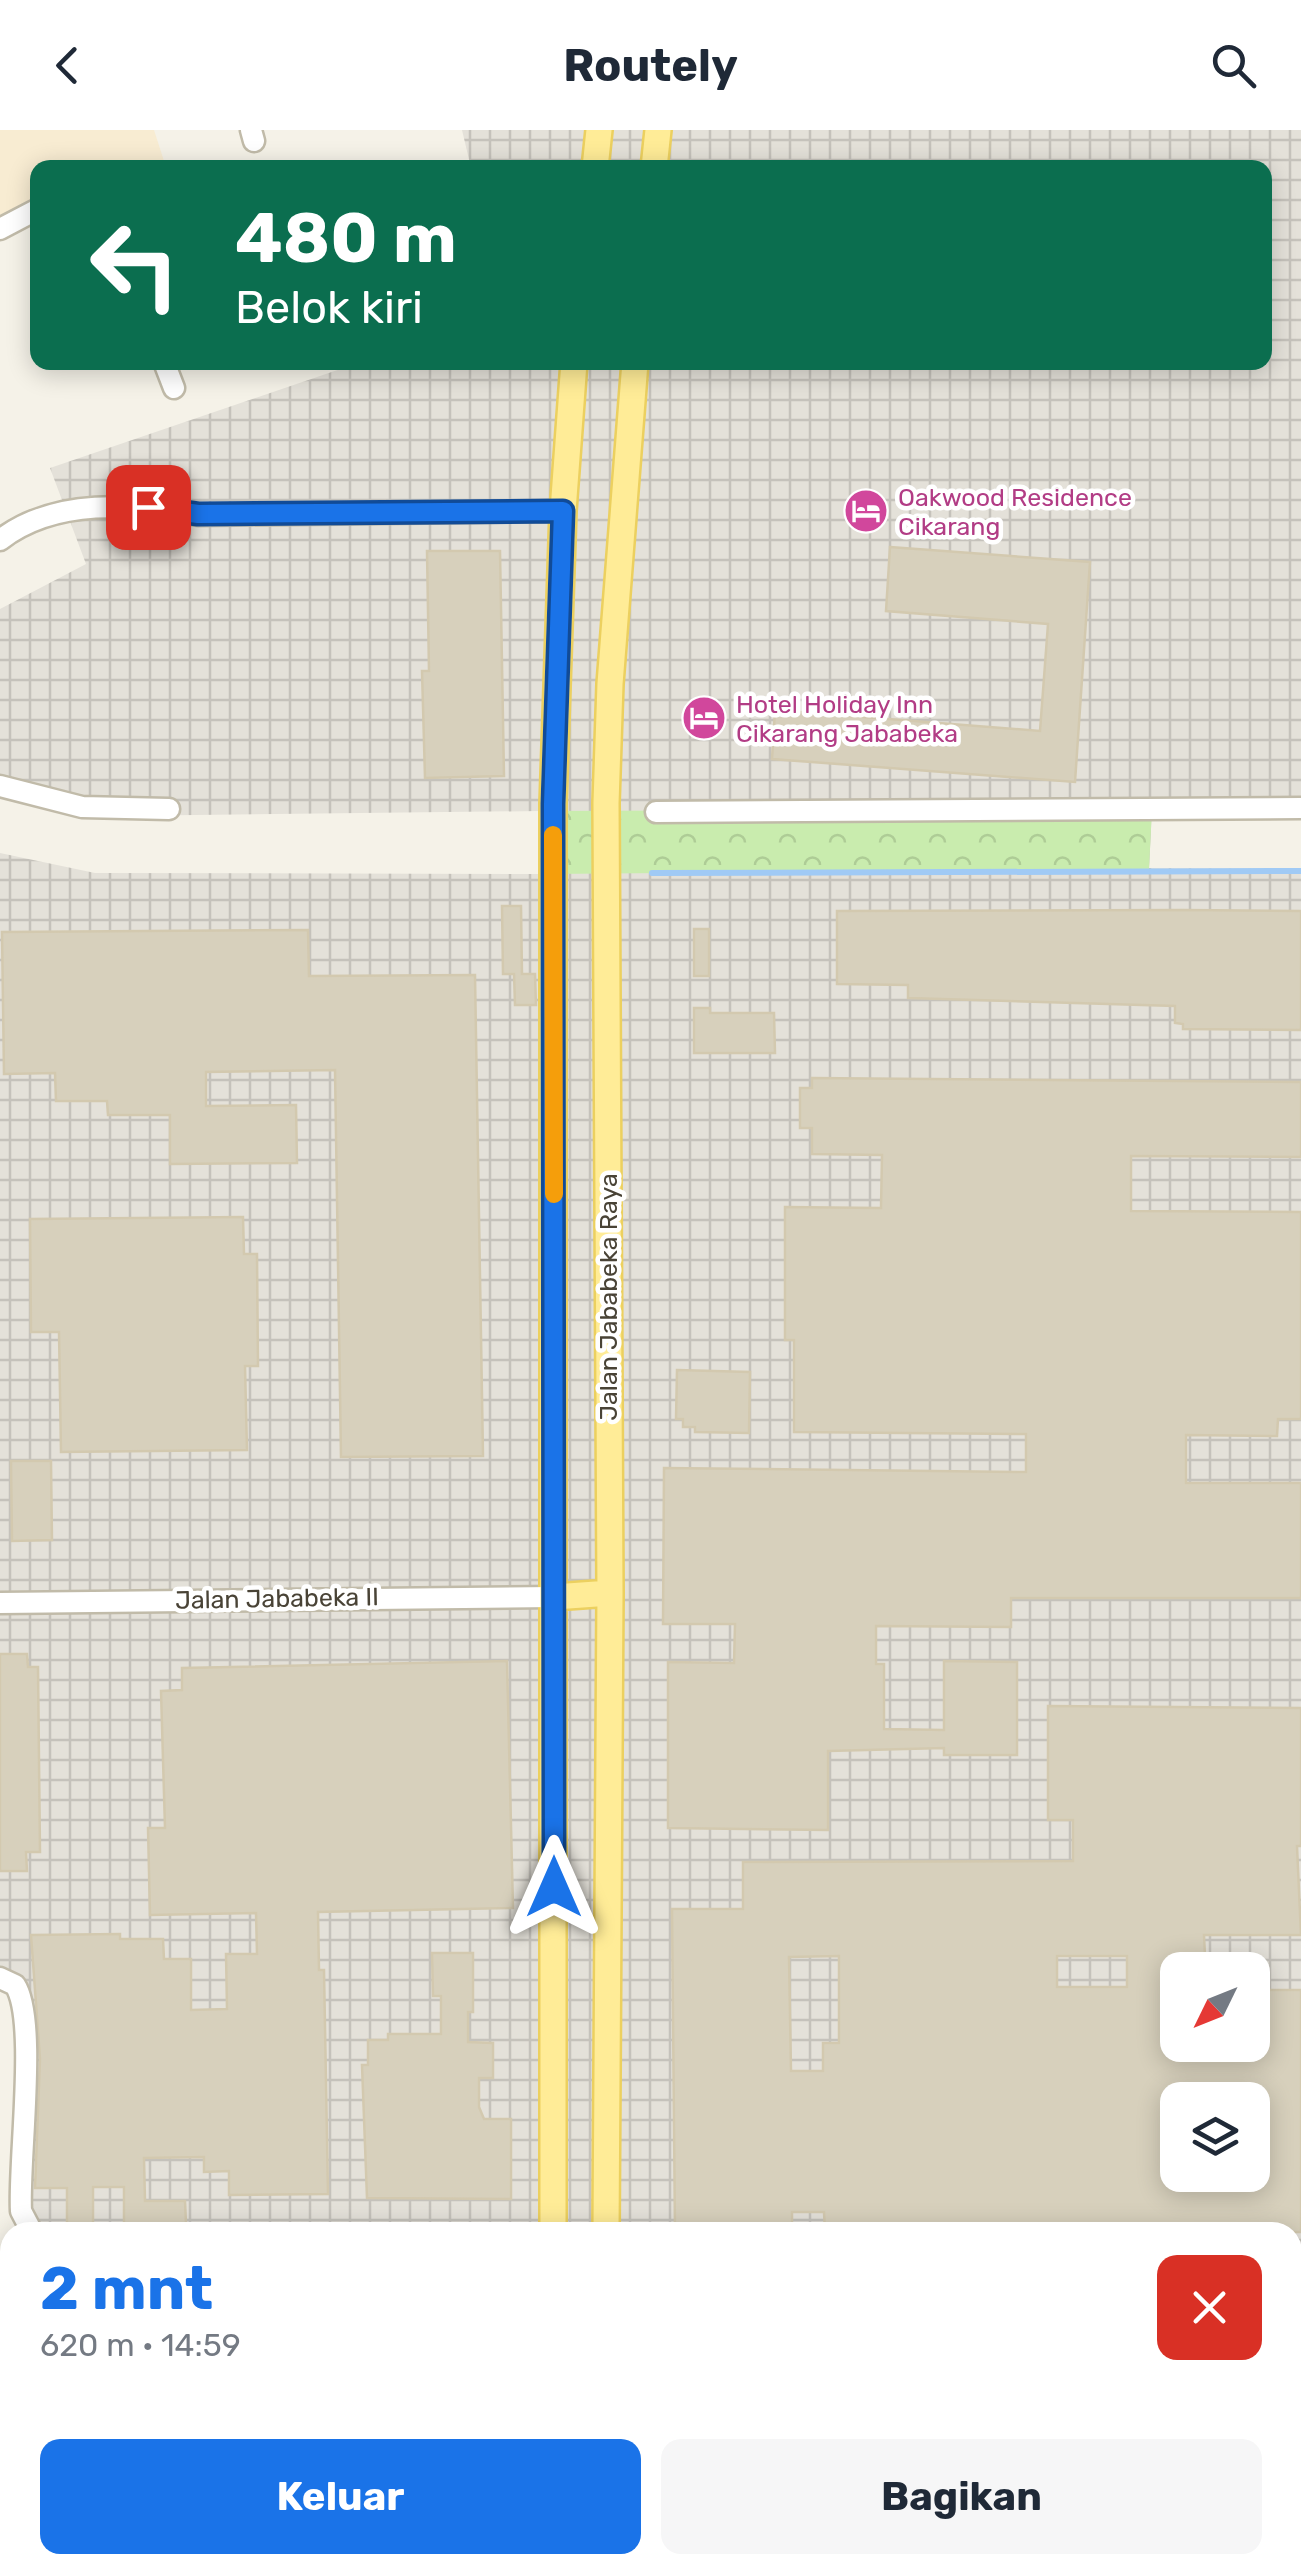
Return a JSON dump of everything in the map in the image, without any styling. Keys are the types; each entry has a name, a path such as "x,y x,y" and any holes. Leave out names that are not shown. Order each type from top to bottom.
{"main road":[{"path":"596,160 599,130"},
{"path":"655,160 658,130"},
{"path":"554,2222 553,804 563,511 573,370"},
{"name":"Jalan Jababeka Raya","path":"606,2222 610,1593 606,808 610,684 634,370"},
{"path":"554,1597 610,1593"}],"street":[{"path":"0,228 30,213"},
{"path":"167,370 174,388"},
{"path":"0,540 21,524 88,507 148,507 198,514 563,511"},
{"path":"0,786 82,808 169,809"},
{"path":"656,812 1301,808"},
{"name":"Jalan Jababeka II","path":"0,1603 554,1597"},
{"path":"0,1978 15,1984 20,1997 20,2210 27,2222"},
{"path":"0,2164 23,2156"}],"shaded area":[{"path":"0,130 154,130 164,160 30,160 30,212 0,228"},
{"path":"462,130 1301,130 1301,802 1152,809 1149,868 1301,869 1301,2222 29,2222 23,1982 0,1985 0,853 95,873 546,874 540,811 115,816 0,783 0,609 86,564 50,468 337,370 1272,370 1272,160 469,160"}],"green space":[{"path":"1152,809 1149,869 547,874 541,811"}],"building":[{"path":"890,547 1090,562 1075,782 772,759 775,710 1040,731 1048,624 886,611"},
{"path":"427,551 500,551 504,776 425,778 422,671 429,671"},
{"path":"502,906 521,906 522,974 535,974 536,1005 515,1005 514,974 503,974"},
{"path":"837,911 1301,911 1301,1030 1183,1029 1183,1024 1175,1023 1175,1006 908,998 908,985 837,984"},
{"path":"694,929 709,929 709,976 694,976"},
{"path":"308,930 309,976 475,975 483,1456 341,1457 335,1070 206,1072 206,1106 296,1105 297,1163 170,1164 170,1115 108,1115 107,1101 56,1101 55,1073 4,1074 2,932"},
{"path":"694,1008 710,1008 710,1013 774,1013 775,1053 694,1053"},
{"path":"812,1078 1301,1082 1301,1157 1131,1156 1131,1211 1301,1212 1301,1419 1278,1419 1277,1436 1186,1435 1186,1483 1301,1483 1301,1598 1011,1598 1011,1627 876,1626 876,1664 884,1664 884,1729 944,1730 944,1661 1017,1662 1017,1755 944,1755 944,1748 828,1751 828,1830 668,1828 668,1662 734,1663 735,1624 663,1624 664,1468 1026,1472 1026,1434 794,1432 794,1340 785,1340 785,1207 881,1208 882,1155 812,1154 812,1128 800,1128 800,1088 812,1088"},
{"path":"243,1217 244,1254 257,1254 258,1366 245,1366 247,1450 61,1452 59,1332 31,1332 30,1219"},
{"path":"677,1370 750,1372 749,1433 695,1432 695,1427 683,1427 683,1419 676,1419"},
{"path":"11,1461 51,1461 52,1540 12,1541"},
{"path":"0,1654 27,1654 28,1667 38,1667 40,1852 26,1852 27,1871 0,1871"},
{"path":"507,1661 513,1908 318,1912 319,1970 324,1970 328,2194 229,2195 229,2171 204,2172 204,2157 144,2158 145,2201 185,2201 186,2222 124,2222 124,2187 93,2187 93,2222 67,2222 67,2188 35,2188 40,2059 31,1935 120,1934 120,1939 163,1939 164,1959 191,1959 191,2010 227,2009 226,1954 257,1954 256,1913 150,1915 148,1828 165,1828 161,1691 182,1690 182,1668"},
{"path":"1048,1706 1301,1708 1301,1846 1297,1846 1301,1935 1204,1935 1205,1952 1160,1952 1160,2062 1270,2062 1270,1990 1301,1990 1301,2222 824,2222 824,2212 792,2212 792,2222 675,2222 672,1909 743,1909 743,1862 1073,1861 1073,1820 1048,1820","holes":["839,1956 839,2043 823,2043 823,2071 791,2071 789,1957","1057,1956 1127,1956 1127,1987 1057,1987"]},
{"path":"432,1953 473,1953 473,2012 468,2012 468,2042 493,2043 493,2078 479,2078 479,2107 484,2119 511,2119 511,2199 367,2198 362,2065 368,2065 368,2040 388,2040 388,2034 441,2034 441,1996 433,1996"}],"waterway":[{"path":"652,873 1301,871"}],"slow traffic":[{"path":"553,835 554,1194"}],"place":[{"name":"Oakwood Residence Cikarang","path":"866,511"},
{"name":"Hotel Holiday Inn Cikarang Jababeka","path":"704,718"}],"route":[{"path":"148,507 198,514 563,511 553,804 554,1887"}]}
